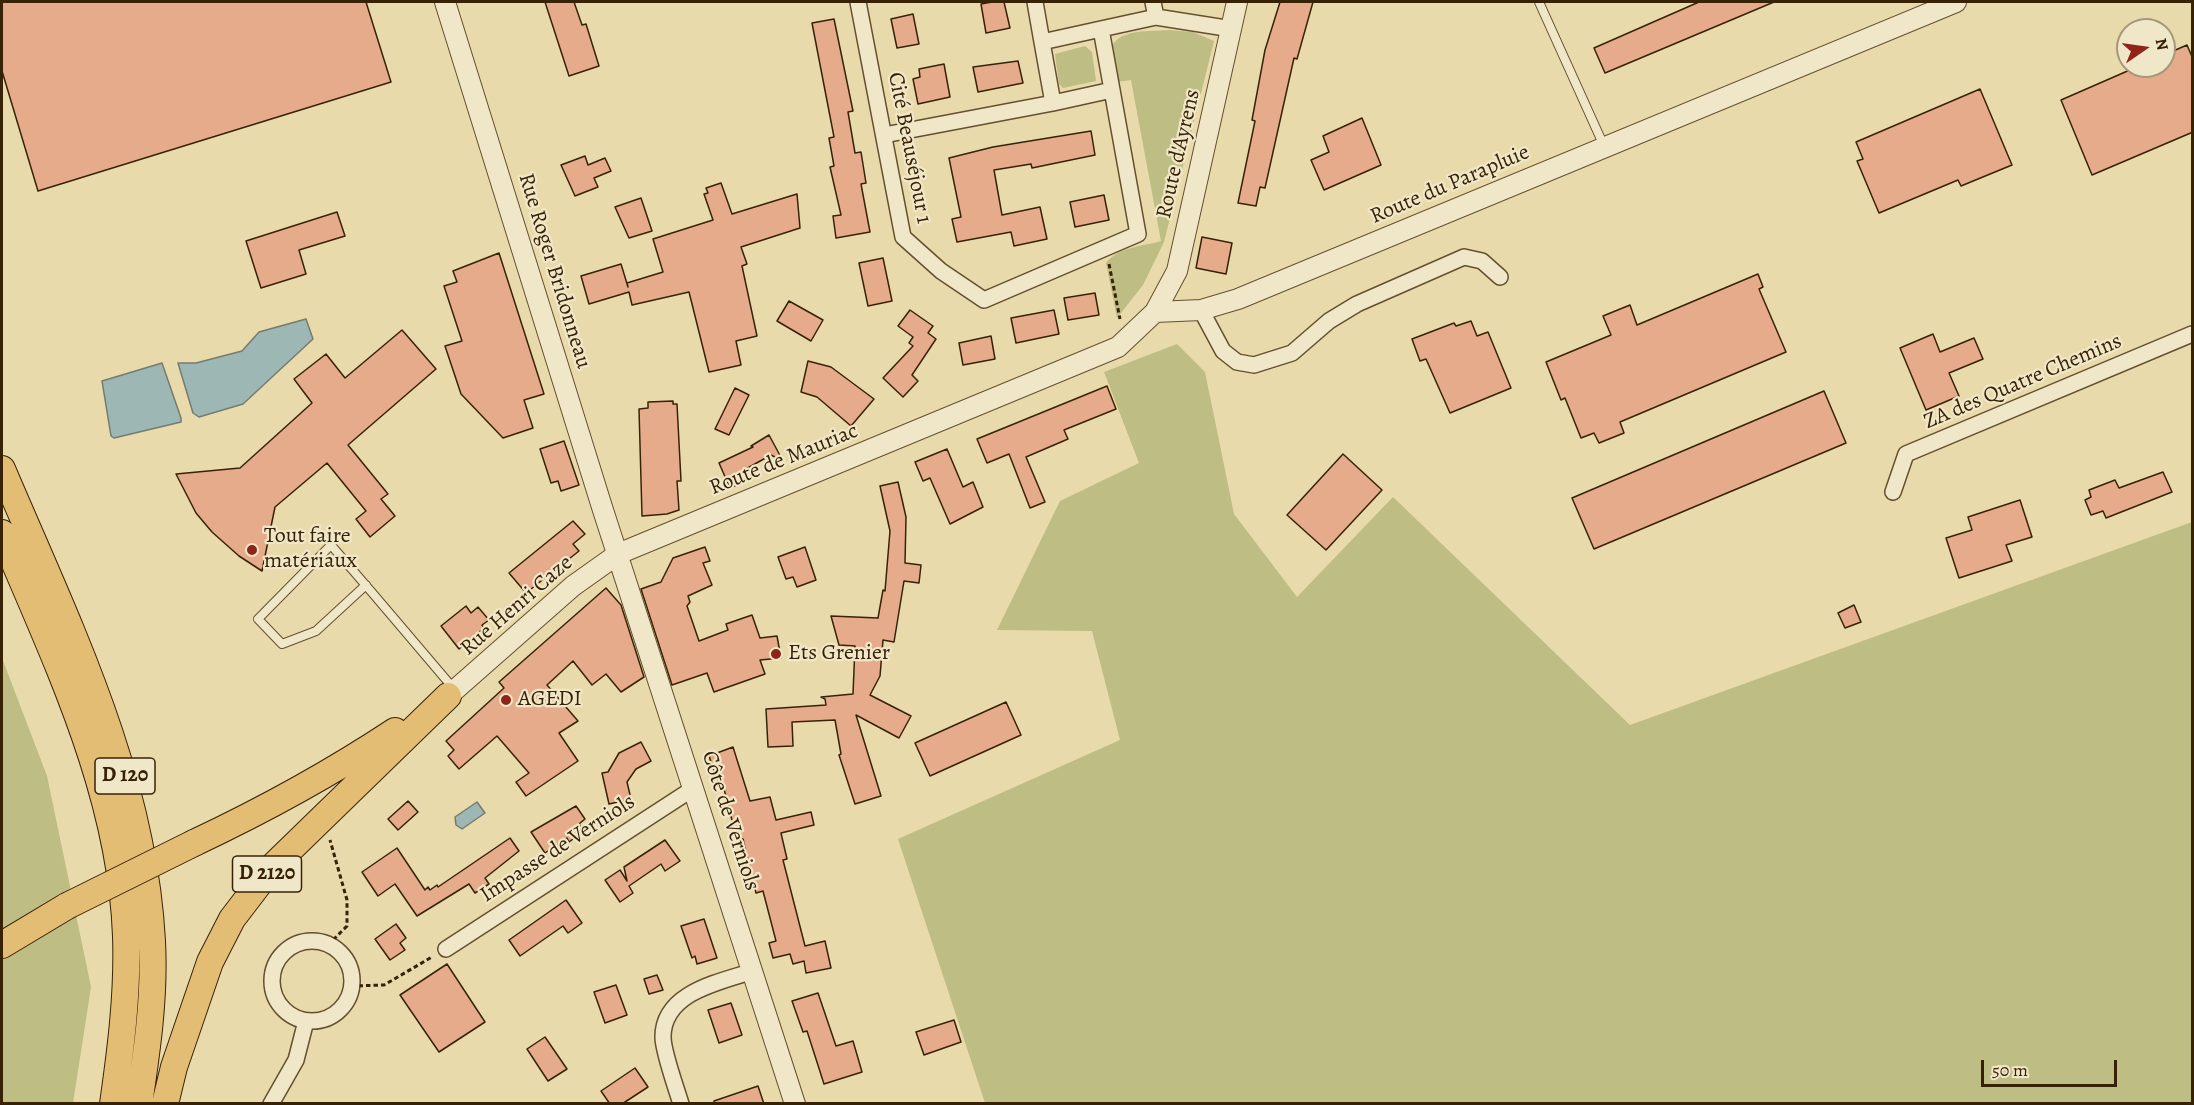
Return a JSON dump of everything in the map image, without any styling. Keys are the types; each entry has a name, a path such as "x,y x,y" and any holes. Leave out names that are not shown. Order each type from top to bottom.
{"highway":[{"name":"D 120","path":"2,469 85,664 119,756 143,853 152,942 152,993 139,1104"},
{"name":"D 120","path":"2,533 90,750 115,843 126,934 126,986 113,1104"},
{"name":"D 2120","path":"165,1104 174,1067 210,962 232,918 272,868 452,693"},
{"name":"D 2120","path":"2,945 67,906 276,804 336,770 452,693"}],"street":[{"name":"Rue Roger Bridonneau","path":"445,2 618,554"},
{"name":"Cité Beauséjour 1","path":"858,2 903,237 941,271 984,300 1138,234 1101,29"},
{"path":"1035,2 1053,103"},
{"path":"1153,2 1156,17"},
{"name":"Route d'Ayrens","path":"1155,312 1177,271 1237,2"},
{"name":"Route du Parapluie","path":"1155,312 1201,310 1238,299 1956,2"},
{"path":"1042,42 1156,17 1232,29"},
{"path":"884,135 1112,90"},
{"path":"1201,310 1223,351 1237,362 1254,365 1292,353 1329,321 1358,304 1464,257 1482,261 1500,277"},
{"path":"1125,340 1155,312"},
{"name":"ZA des Quatre Chemins","path":"1893,492 1906,454 2193,334"},
{"name":"Route de Mauriac","path":"618,554 1118,347 1125,340"},
{"name":"Rue Henri Caze","path":"452,693 573,586 618,554"},
{"name":"Côte de Verniols","path":"618,554 795,1104"},
{"name":"Impasse de Verniols","path":"446,948 694,788"},
{"path":"309,942 328,945 346,962 351,974 351,986 341,1009 331,1017 306,1021 293,1017 282,1008 275,997 272,983 274,970 280,958 290,948 309,942"},
{"path":"681,1104 663,1036 671,1009 698,989 753,970"},
{"path":"271,1104 296,1060 306,1021"}],"lane":[{"path":"1539,2 1604,147"},
{"path":"366,585 316,631 282,644 258,620 332,545 366,585 452,693"}],"path":[{"path":"1107,248 1125,340"},
{"path":"322,818 348,900 348,926 328,945"},
{"path":"351,986 384,985 446,948"}],"green space":[{"path":"1169,30 1193,32 1214,41 1164,242 1143,285 1117,318 1106,263 1111,257 1124,250 1161,241 1131,80 1117,82 1111,47 1116,41 1129,34"},
{"path":"1085,46 1092,52 1096,81 1063,88 1059,84 1055,54"},
{"path":"1177,344 1205,372 1234,514 1297,597 1393,497 1630,725 2192,522 2192,1103 985,1103 898,839 1120,740 1092,631 997,630 1060,501 1139,463 1104,372"},
{"path":"2,658 47,776 91,987 73,1103 2,1103"}],"water":[{"path":"306,319 313,339 243,404 199,417 193,413 178,363 196,363 242,351 259,332"},
{"path":"162,363 181,422 114,438 111,436 102,381"},
{"path":"477,802 485,813 462,829 456,825 455,817"}],"building":[{"path":"2,2 366,2 391,82 38,191 2,71"},
{"path":"545,2 574,2 582,25 586,24 599,66 569,76"},
{"path":"1004,2 1010,28 986,33 981,4"},
{"path":"1280,2 1313,2 1297,59 1294,58 1265,188 1260,187 1256,206 1238,203 1255,121 1252,120 1265,50"},
{"path":"1699,2 1774,2 1605,73 1594,48"},
{"path":"913,14 919,44 897,48 891,19"},
{"path":"834,19 853,111 848,112 855,153 861,152 866,183 861,184 870,232 836,238 833,216 841,215 830,167 834,166 829,138 834,137 812,23"},
{"path":"2187,45 2193,59 2193,132 2092,175 2061,100 2116,76 2116,78 2176,78 2176,50"},
{"path":"1018,61 1023,83 978,92 973,67"},
{"path":"944,64 950,97 918,104 913,79 920,77 919,69"},
{"path":"1980,89 2012,165 1961,186 1958,180 1879,213 1857,161 1863,159 1856,142"},
{"path":"1362,118 1381,165 1324,190 1311,160 1329,152 1323,136"},
{"path":"1091,131 1095,155 1032,168 1031,164 994,170 1002,215 1040,207 1047,239 1014,246 1011,232 957,242 952,219 961,217 949,158 993,147"},
{"path":"585,156 588,165 605,158 611,171 594,178 598,187 575,196 561,165"},
{"path":"721,183 732,214 797,194 800,228 741,247 747,264 742,266 757,336 736,341 741,365 709,372 689,292 632,305 629,292 589,304 581,276 621,264 628,287 627,283 663,272 653,239 713,220 704,194 708,193 706,188"},
{"path":"1104,195 1109,220 1075,227 1070,202"},
{"path":"641,198 652,231 629,238 615,207"},
{"path":"337,212 345,236 299,250 306,274 261,288 246,241"},
{"path":"1202,237 1232,243 1226,274 1196,268"},
{"path":"499,253 544,394 524,400 533,428 503,438 461,394 445,346 462,341 444,286 457,282 453,271"},
{"path":"883,258 892,301 868,306 859,263"},
{"path":"1758,274 1763,287 1759,289 1786,352 1620,422 1624,433 1599,443 1594,433 1581,438 1565,398 1561,400 1546,362 1611,335 1603,316 1630,305 1637,325"},
{"path":"1095,293 1099,315 1068,320 1064,298"},
{"path":"789,301 823,320 811,341 777,321"},
{"path":"910,310 933,326 928,333 936,339 912,375 918,381 903,397 883,378 913,346 909,343 913,337 898,326"},
{"path":"1054,310 1059,334 1016,343 1011,318"},
{"path":"1471,321 1477,336 1488,332 1511,388 1450,413 1426,359 1420,361 1412,339 1454,323 1456,326"},
{"path":"402,330 436,369 348,445 388,494 381,499 395,516 370,537 356,519 366,511 327,463 275,507 262,571 239,556 212,532 196,513 176,474 240,468 312,403 294,379 326,354 345,378"},
{"path":"1933,334 1940,352 1974,338 1983,359 1949,373 1959,396 1926,410 1900,348"},
{"path":"991,336 995,359 963,365 959,343"},
{"path":"808,361 831,367 874,399 851,426 817,397 801,392"},
{"path":"1107,386 1116,409 1064,430 1068,439 1026,457 1045,502 1030,508 1009,454 987,463 977,439"},
{"path":"735,388 749,395 729,435 715,429"},
{"path":"1824,391 1846,443 1594,549 1572,498"},
{"path":"673,401 673,404 677,404 681,481 677,481 679,510 667,514 642,516 639,409 648,408 648,402"},
{"path":"769,435 783,461 771,455 744,470 749,479 730,488 719,463 753,447 751,446"},
{"path":"564,441 579,485 561,491 558,481 551,483 540,449"},
{"path":"947,449 963,487 973,482 983,507 950,524 930,478 923,481 915,462"},
{"path":"1343,454 1382,490 1326,550 1287,515"},
{"path":"2163,472 2172,492 2106,518 2103,511 2091,515 2085,500 2091,497 2089,490 2115,480 2119,488"},
{"path":"898,482 906,517 905,563 921,565 919,583 904,581 894,642 883,640 880,676 870,695 911,716 899,738 856,715 881,796 855,804 839,755 841,754 835,720 792,722 793,746 768,747 766,709 826,705 825,699 821,697 853,694 855,646 839,645 831,616 878,618 883,590 885,591 890,531 880,486"},
{"path":"2020,500 2032,537 2006,545 2012,561 1959,578 1946,538 1972,530 1968,517"},
{"path":"573,521 585,534 573,544 579,551 526,593 509,573"},
{"path":"705,547 710,561 703,563 712,585 688,596 690,602 687,606 699,641 728,630 726,624 752,615 760,638 777,636 781,658 760,660 765,674 714,692 707,673 672,685 641,589 661,582 673,558"},
{"path":"805,547 816,580 797,587 793,577 786,579 778,557"},
{"path":"606,588 621,605 644,677 621,692 606,674 592,685 573,661 547,685 578,721 559,733 578,761 526,796 516,782 529,773 497,736 459,769 448,756 454,750 446,741 504,688 499,682"},
{"path":"1854,605 1861,622 1845,628 1838,613"},
{"path":"466,606 471,613 478,607 489,620 482,625 484,628 459,649 441,626"},
{"path":"1006,702 1021,735 930,776 915,743"},
{"path":"641,742 651,761 636,769 627,782 631,799 609,804 602,773 608,772 619,753"},
{"path":"733,747 750,801 770,797 776,820 811,812 814,825 781,833 787,859 783,860 805,946 825,941 831,968 806,973 804,961 793,964 790,954 773,958 769,943 776,941 763,891 756,893 743,839 737,840 723,785 719,786 709,756"},
{"path":"408,801 418,812 398,830 388,819"},
{"path":"576,806 585,819 579,824 584,831 569,842 567,838 545,853 531,832"},
{"path":"510,838 519,851 485,878 489,884 475,893 469,884 417,916 395,884 378,896 362,872 397,848 425,890 428,887 430,890 437,885 438,887"},
{"path":"665,840 680,861 665,871 661,864 629,886 633,893 620,902 605,880 620,870 627,881 624,867"},
{"path":"566,900 582,923 568,933 563,926 520,956 509,940"},
{"path":"704,919 717,958 697,964 695,956 692,958 681,926"},
{"path":"396,924 406,938 400,943 405,950 390,960 375,939"},
{"path":"447,964 485,1022 439,1052 400,995"},
{"path":"657,975 663,990 649,994 644,979"},
{"path":"616,985 627,1015 605,1023 594,992"},
{"path":"818,993 836,1046 853,1041 862,1072 824,1084 807,1031 803,1032 792,1001"},
{"path":"731,1003 742,1035 719,1043 708,1010"},
{"path":"954,1020 961,1042 924,1055 916,1032"},
{"path":"545,1037 567,1069 548,1081 527,1049"},
{"path":"635,1068 648,1087 622,1104 610,1104 601,1091"},
{"path":"758,1086 764,1104 714,1104 714,1101"}],"place":[{"name":"Tout faire matériaux","path":"252,550"},
{"name":"Ets Grenier","path":"776,654"},
{"name":"AGEDI","path":"506,700"}]}
